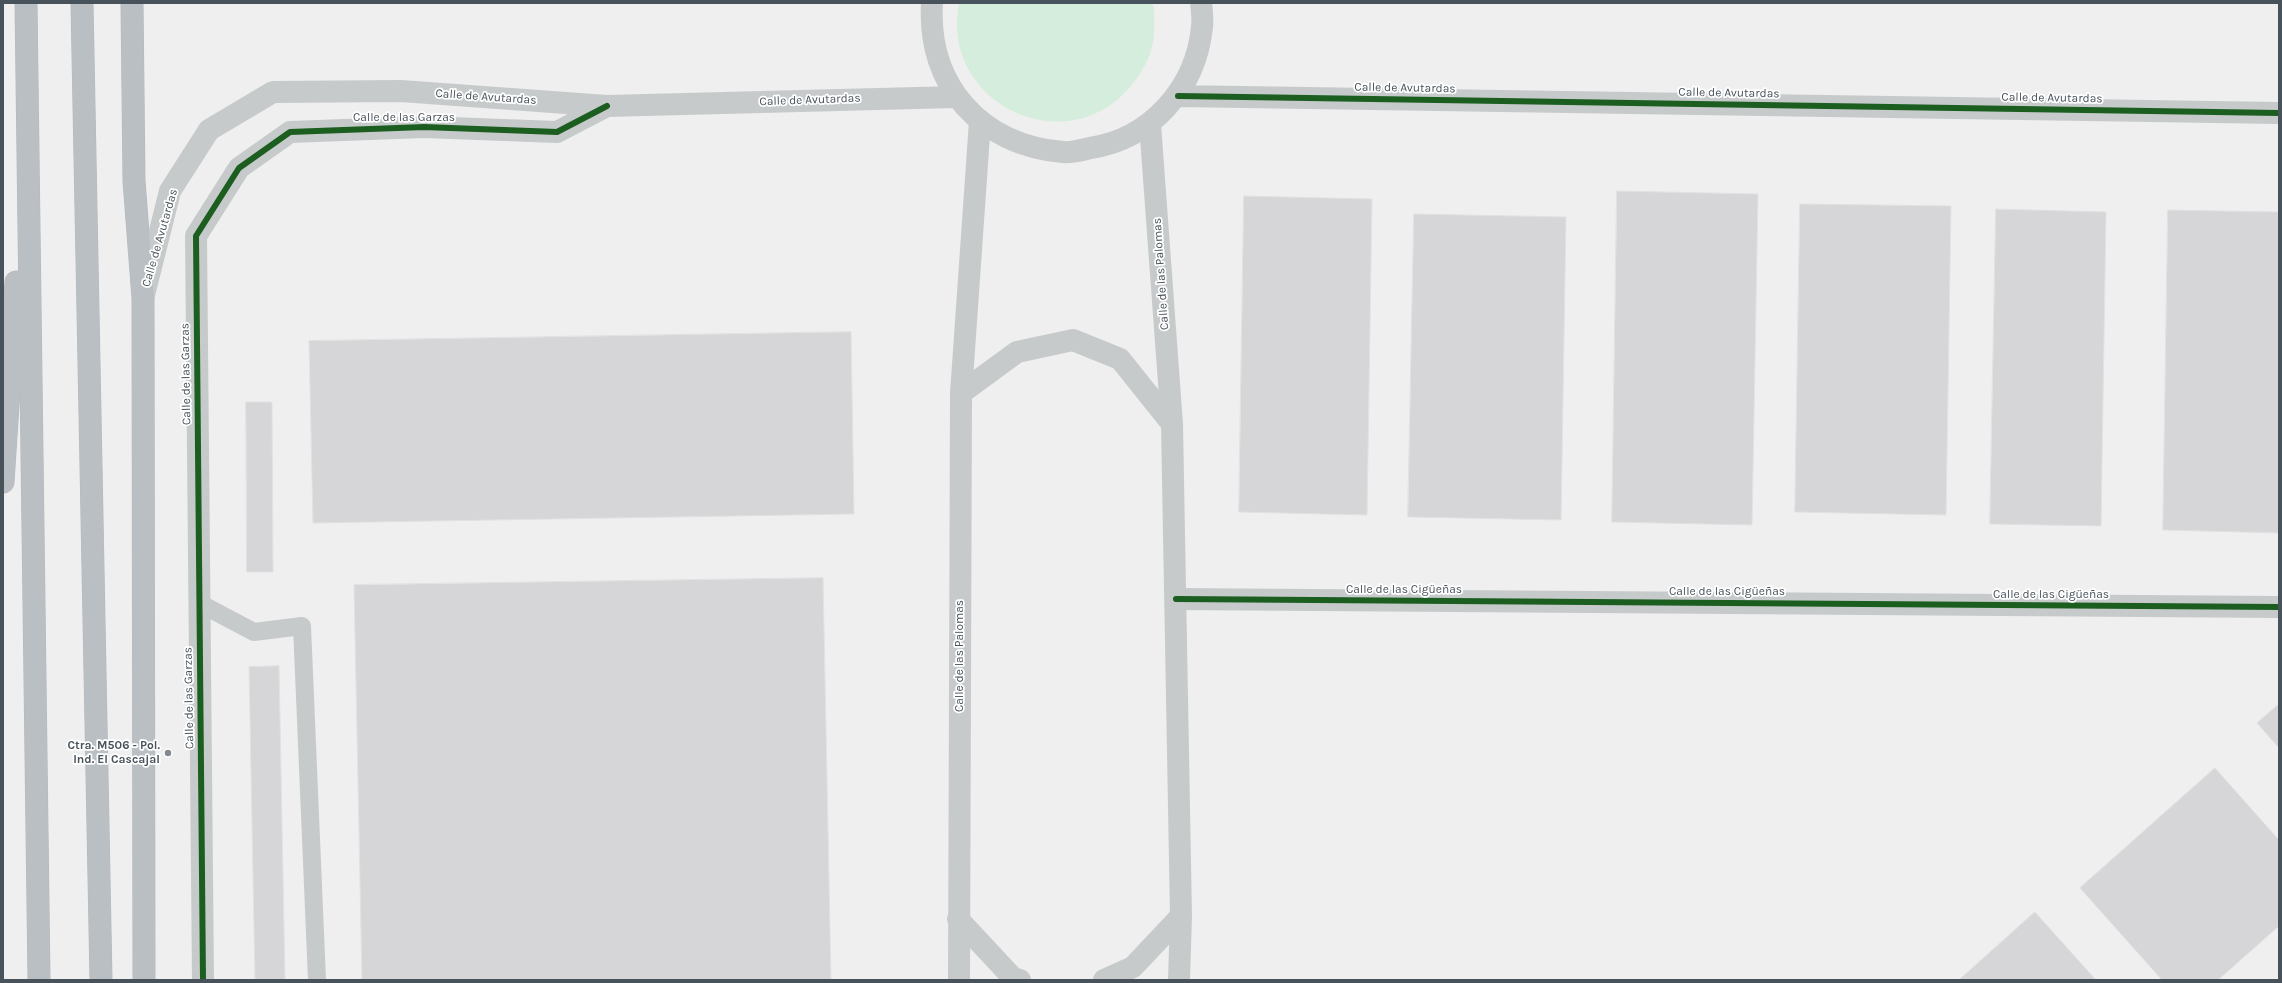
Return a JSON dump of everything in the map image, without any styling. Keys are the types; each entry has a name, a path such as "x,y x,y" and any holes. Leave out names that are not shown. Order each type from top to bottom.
{"highway":[{"path":"26,3 39,980"},
{"path":"82,3 101,980"},
{"path":"132,3 134,181 143,298 144,980"},
{"path":"3,482 27,121"}],"street":[{"path":"932,3 930,27 938,64 956,97 980,121 1020,144 1065,152 1110,145 1150,124 1178,96 1194,63 1203,26 1201,3"},
{"name":"Calle de Avutardas","path":"143,298 170,191 209,130 273,92 401,91 607,106 956,97"},
{"name":"Calle de Avutardas","path":"1178,96 2279,113"},
{"name":"Calle de las Garzas","path":"203,980 196,236 239,168 290,132 424,127 557,132 607,106"},
{"name":"Calle de las Palomas","path":"959,980 958,919 961,393 980,121"},
{"name":"Calle de las Palomas","path":"1150,124 1172,424 1181,916 1179,980"},
{"path":"961,393 1017,352 1073,340 1120,359 1172,424"},
{"name":"Calle de las Cigüeñas","path":"1176,599 2279,607"},
{"path":"1104,980 1133,967 1181,916"},
{"path":"958,919 1013,978 1020,980"}],"lane":[{"path":"199,604 254,632 302,626 317,980"}],"green space":[{"path":"959,3 1152,3 1154,8 1154,29 1152,48 1141,72 1134,82 1103,110 1073,120 1042,120 1013,111 987,93 968,69 958,38"}],"building":[{"path":"1617,191 1758,194 1752,525 1612,522"},
{"path":"1244,196 1372,199 1367,515 1239,512"},
{"path":"1800,204 1951,206 1946,515 1795,512"},
{"path":"1996,209 2106,212 2101,526 1990,524"},
{"path":"2168,210 2279,212 2279,533 2163,530"},
{"path":"1414,214 1566,217 1561,520 1408,517"},
{"path":"851,332 854,514 313,523 309,341"},
{"path":"246,402 272,402 273,572 247,572"},
{"path":"823,578 831,980 362,980 354,585"},
{"path":"279,666 285,980 255,980 249,667"},
{"path":"2279,704 2279,748 2257,723"},
{"path":"2215,768 2279,840 2279,926 2218,980 2162,980 2080,888"},
{"path":"2035,912 2096,980 1959,980"}],"cycle path":[{"path":"1178,96 2279,113"},
{"path":"203,980 196,236 239,168 290,132 424,127 557,132 607,106"},
{"path":"1176,599 2279,607"}],"place":[{"name":"Ctra. M506 - Pol. Ind. El Cascajal","path":"168,753"}]}
